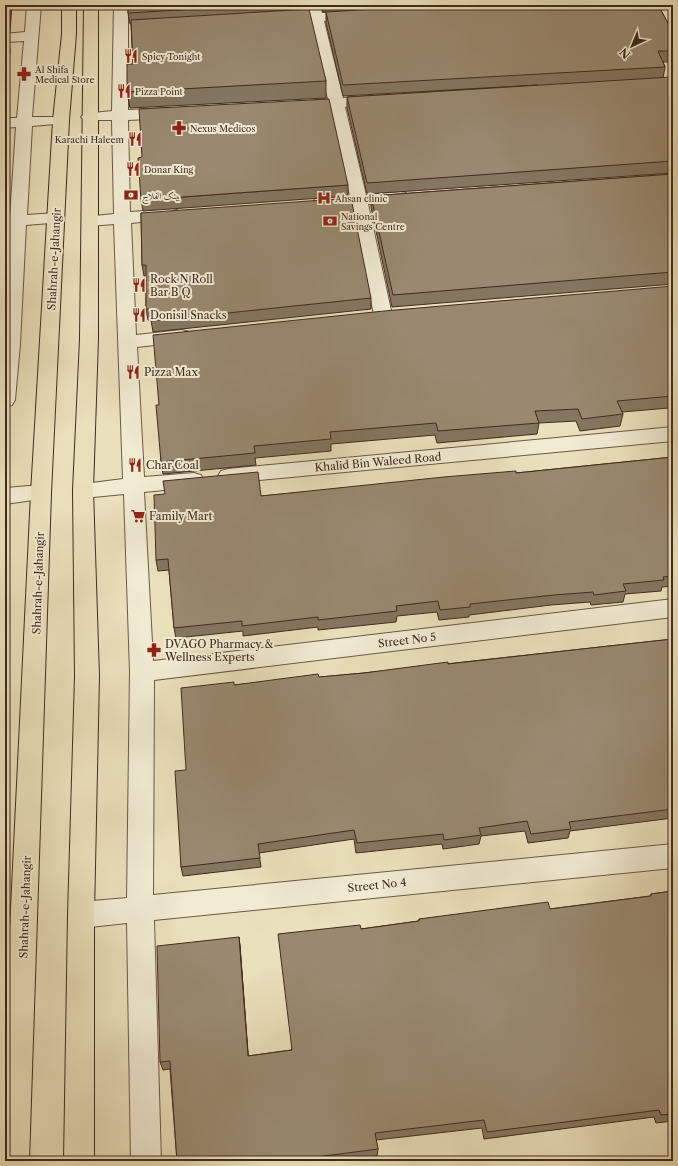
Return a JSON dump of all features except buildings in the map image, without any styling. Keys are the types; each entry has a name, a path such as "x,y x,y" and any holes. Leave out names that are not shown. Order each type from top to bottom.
{"main road":[{"name":"Shahrah-e-Jahangir","path":"14,1161 41,494 56,218 69,34 69,5"},
{"path":"79,1161 81,915 87,676 83,490 89,339 89,117 91,5"}],"street":[{"path":"5,400 12,221 24,122 34,5"},
{"path":"121,5 129,30 120,115 122,218 128,342 132,485 142,672 140,909 146,1161"},
{"path":"658,5 673,33"},
{"path":"315,11 335,103 359,200 383,315"},
{"path":"269,21 315,11 370,14"},
{"path":"5,38 32,36"},
{"path":"287,106 390,100"},
{"path":"89,117 184,112"},
{"path":"5,123 62,120"},
{"path":"304,204 414,196"},
{"path":"90,221 185,213"},
{"path":"12,221 56,218"},
{"path":"128,342 197,335"},
{"name":"Khalid Bin Waleed Road","path":"83,490 673,434"},
{"path":"5,496 41,494"},
{"name":"Street No 5","path":"142,672 673,608"},
{"name":"Street No 4","path":"81,915 673,856"}],"place":[{"name":"Spicy Tonight","path":"131,56"},
{"name":"Al Shifa Medical Store","path":"24,74"},
{"name":"Pizza Point","path":"124,91"},
{"name":"Nexus Medicos","path":"179,128"},
{"name":"Karachi Haleem","path":"135,139"},
{"name":"Donar King","path":"133,169"},
{"name":"بینک الفلاح","path":"131,195"},
{"name":"Ahsan clinic","path":"324,198"},
{"name":"National Savings Centre","path":"330,221"},
{"name":"Rock N Roll Bar B Q","path":"139,285"},
{"name":"Donisil Snacks","path":"139,315"},
{"name":"Pizza Max","path":"133,372"},
{"name":"Char Coal","path":"135,465"},
{"name":"Family Mart","path":"138,516"},
{"name":"DVAGO Pharmacy & Wellness Experts","path":"154,650"}]}
